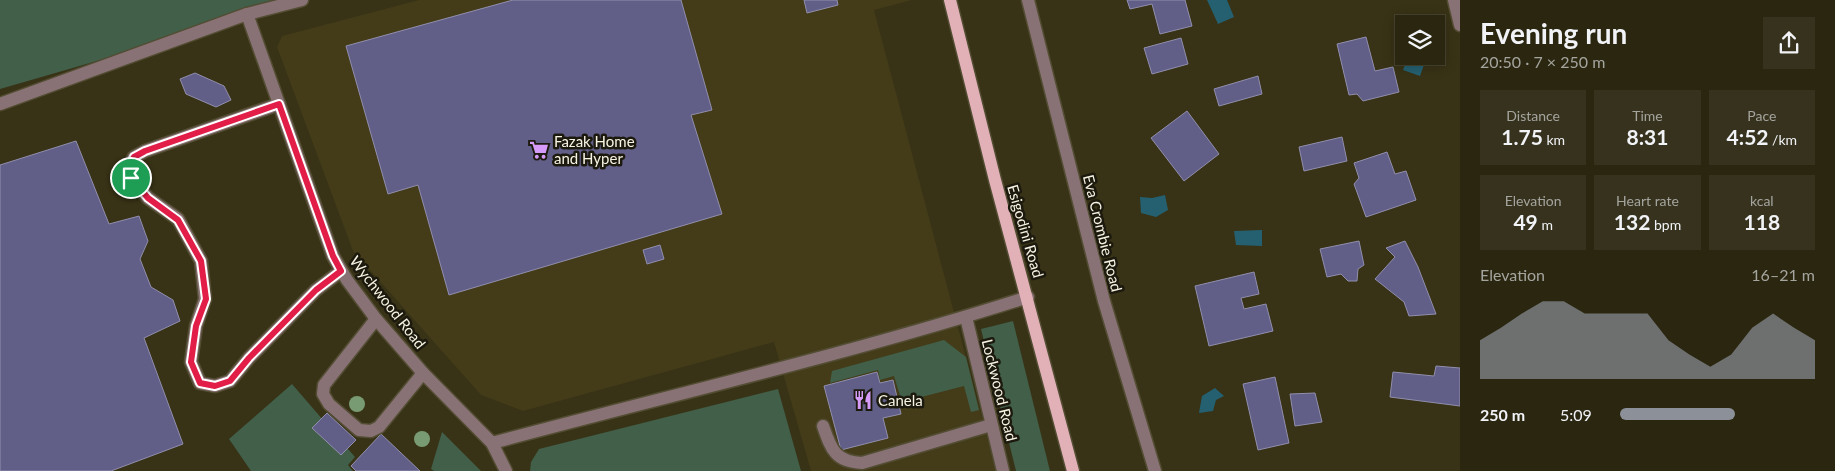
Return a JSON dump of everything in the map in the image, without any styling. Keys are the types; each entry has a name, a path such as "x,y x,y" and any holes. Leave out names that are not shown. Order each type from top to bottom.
{"main road":[{"name":"Esigodini Road","path":"950,0 993,171 1028,296 1073,471"}],"street":[{"path":"0,104 247,14 302,0"},
{"name":"Eva Crombie Road","path":"1028,0 1104,301 1155,471"},
{"path":"1454,0 1460,25"},
{"name":"Wychwood Road","path":"247,14 333,256 341,271 376,319 423,373 492,443 506,471"},
{"path":"279,104 145,151 134,157 129,166 131,178 148,198 178,220 201,261 206,299 196,326 191,362 200,383 215,386 230,381 249,358 316,290 341,271"},
{"path":"492,443 770,372 966,317 1028,296"},
{"name":"Lockwood Road","path":"966,317 1003,471"},
{"path":"376,319 324,385 323,394 329,404 359,430 371,431 379,427 423,373"},
{"path":"822,426 831,450 835,454 854,463 862,463 991,425"}],"shaded area":[{"path":"419,0 912,0 874,10 996,471 811,471 774,342 523,411 481,395 353,251 277,47 282,36"}],"green space":[{"path":"0,0 308,0 0,89"},
{"path":"1013,321 1050,471 1016,471 981,329"},
{"path":"944,340 966,357 979,410 971,412 964,386 902,402 894,376 880,380 878,370 830,383 832,371"},
{"path":"292,384 355,457 348,465 353,471 251,471 229,439"},
{"path":"778,389 801,471 530,471 531,462 539,449"},
{"path":"442,432 481,471 434,471 431,469"}],"water":[{"path":"1207,0 1227,0 1234,17 1218,24"},
{"path":"1405,65 1424,65 1420,76 1403,70"},
{"path":"1165,195 1168,210 1156,217 1141,213 1140,197 1152,198"},
{"path":"1262,230 1262,246 1236,245 1234,231"},
{"path":"1215,388 1224,396 1216,400 1213,411 1199,413 1202,396"}],"building":[{"name":"Fazak Home and Hyper","path":"513,0 681,0 712,110 691,115 722,214 449,295 418,185 388,194 346,46"},
{"path":"804,0 837,0 838,5 807,13"},
{"path":"1127,0 1185,0 1192,26 1160,34 1152,4 1130,9"},
{"path":"1366,37 1375,71 1393,67 1399,92 1363,101 1357,94 1349,95 1337,44"},
{"path":"1181,38 1188,64 1152,74 1144,48"},
{"path":"195,73 224,86 231,100 216,107 186,94 180,79"},
{"path":"1258,76 1262,94 1219,106 1214,89"},
{"path":"1187,111 1219,154 1184,181 1151,138"},
{"path":"1342,137 1347,161 1304,171 1299,147"},
{"path":"76,141 109,224 139,216 148,241 140,259 151,287 173,300 180,321 144,338 183,444 111,471 0,471 0,165"},
{"path":"1387,152 1395,174 1406,171 1416,200 1366,217 1354,184 1359,178 1354,163"},
{"path":"1359,241 1364,265 1358,269 1357,281 1348,281 1341,274 1327,277 1320,249"},
{"path":"1405,241 1418,267 1436,314 1409,316 1404,302 1375,279 1395,257 1386,248"},
{"path":"660,245 664,259 647,264 643,250"},
{"path":"1254,272 1259,294 1241,298 1244,309 1266,304 1273,331 1209,346 1195,286"},
{"path":"1436,366 1460,368 1460,406 1390,397 1393,372 1434,376"},
{"name":"Canela","path":"877,372 880,383 893,380 901,414 883,418 888,438 841,450 824,386"},
{"path":"1275,377 1289,443 1258,450 1243,384"},
{"path":"1315,393 1322,422 1295,426 1290,394"},
{"path":"327,413 356,440 341,455 312,428"},
{"path":"381,434 420,471 356,471 351,466"}],"place":[{"name":"Fazak Home and Hyper","path":"539,150"},
{"name":"Canela","path":"863,400"}],"route":[{"path":"279,104 333,256 341,271 316,290 249,358 230,381 215,386 200,383 191,362 196,326 206,299 201,261 178,220 148,198 131,178 129,166 134,157 145,151 279,104"}]}
